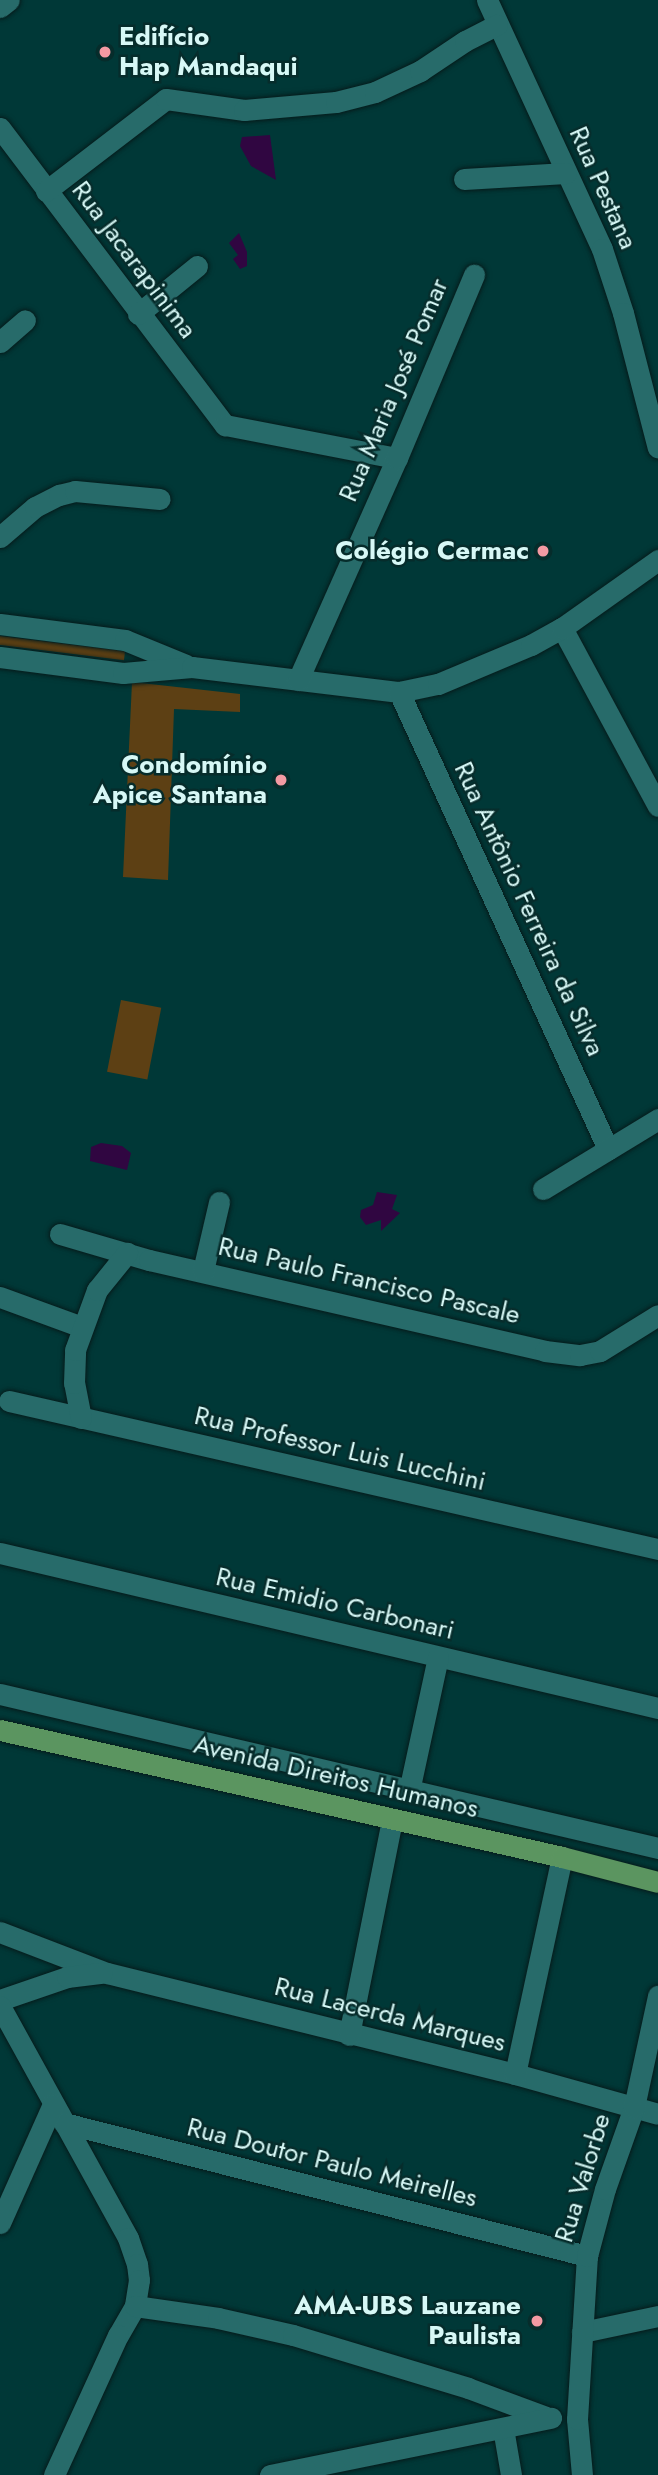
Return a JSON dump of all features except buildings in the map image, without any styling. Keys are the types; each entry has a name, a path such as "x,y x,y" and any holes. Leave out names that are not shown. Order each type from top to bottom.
{"main road":[{"name":"Avenida Direitos Humanos","path":"0,1730 562,1857 658,1882"}],"street":[{"path":"0,7 9,0"},
{"name":"Rua Pestana","path":"487,0 602,249 623,313 658,448"},
{"path":"47,191 166,99 244,110 336,102 375,92 420,71 497,25"},
{"name":"Rua Jacarapinima","path":"0,128 138,314 225,425 397,458"},
{"path":"464,179 566,173"},
{"path":"138,314 197,266"},
{"name":"Rua Maria José Pomar","path":"298,680 397,458 474,275"},
{"path":"0,342 25,320"},
{"path":"0,537 35,506 75,491 160,499"},
{"path":"0,657 123,673 192,667 399,692 438,684 518,652 562,628 658,560"},
{"path":"0,624 125,640 192,667"},
{"path":"562,628 658,806"},
{"name":"Rua Antônio Ferreira da Silva","path":"399,692 608,1149"},
{"path":"543,1189 658,1119"},
{"path":"203,1272 219,1202"},
{"name":"Rua Paulo Francisco Pascale","path":"60,1234 127,1254 545,1351 580,1355 600,1351 658,1315"},
{"path":"81,1418 74,1383 75,1350 97,1290 127,1254"},
{"path":"0,1297 82,1327"},
{"name":"Rua Professor Luis Lucchini","path":"9,1401 658,1549"},
{"name":"Rua Emidio Carbonari","path":"0,1553 658,1708"},
{"path":"409,1791 438,1657"},
{"path":"0,1694 658,1848"},
{"path":"349,2035 392,1819"},
{"path":"515,2074 562,1857"},
{"name":"Rua Lacerda Marques","path":"0,1932 107,1973 515,2074 658,2114"},
{"name":"Rua Lacerda Marques","path":"0,2000 67,1977 107,1973"},
{"name":"Rua Valorbe","path":"582,2475 577,2418 587,2256 601,2200 634,2107 658,1996"},
{"path":"0,2006 128,2238 139,2280 135,2306 118,2335 54,2475"},
{"path":"0,2223 53,2104"},
{"name":"Rua Doutor Paulo Meirelles","path":"64,2123 587,2256"},
{"path":"135,2306 218,2318 293,2335 468,2388 546,2417"},
{"path":"582,2332 658,2316"},
{"path":"270,2475 374,2465 546,2417 577,2418"},
{"path":"503,2428 511,2475"}],"shaded area":[{"path":"270,135 276,180 251,166 240,146 242,137"},
{"path":"239,233 247,252 247,266 240,269 233,259 238,255 229,243"},
{"path":"0,636 125,651 124,660 0,645"},
{"path":"132,682 240,694 240,712 174,709 168,880 123,877"},
{"path":"121,1000 161,1008 147,1079 107,1072"},
{"path":"101,1143 122,1146 131,1153 127,1170 90,1161 91,1147"},
{"path":"377,1192 397,1195 392,1209 400,1213 381,1231 381,1220 366,1225 360,1217 361,1210 373,1205"}],"place":[{"name":"Edifício Hap Mandaqui","path":"105,52"},
{"name":"Colégio Cermac","path":"543,551"},
{"name":"Condomínio Apice Santana","path":"281,780"},
{"name":"AMA-UBS Lauzane Paulista","path":"537,2321"}]}
